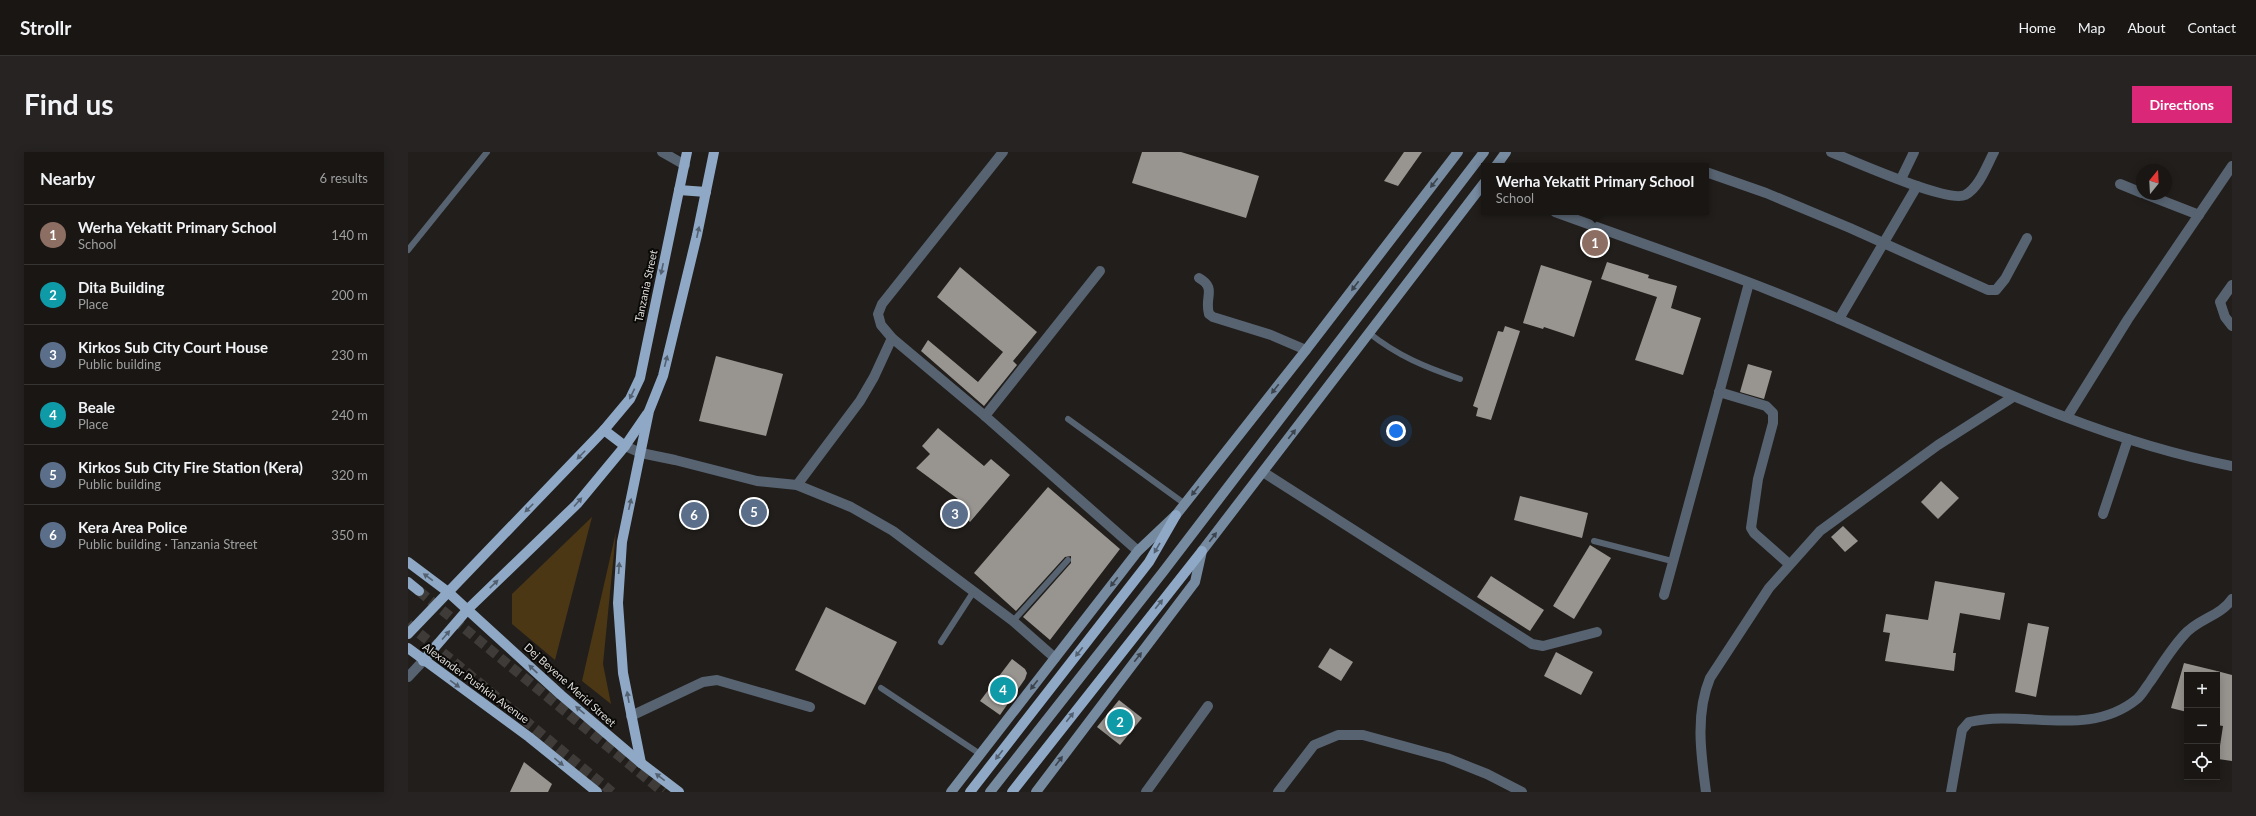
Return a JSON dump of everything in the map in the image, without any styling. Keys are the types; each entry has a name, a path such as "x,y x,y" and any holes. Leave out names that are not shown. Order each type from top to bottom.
{"main road":[{"name":"Tanzania Street","path":"408,634 604,430 630,399 640,378 687,152"},
{"path":"641,763 623,673 618,603 619,570 623,532 649,411 663,376 714,152"},
{"path":"951,792 1138,551 1176,515 1185,504 1306,350 1458,152"},
{"path":"990,792 1167,565 1484,152"},
{"path":"1498,163 1506,152"},
{"path":"1012,792 1202,551 1481,188"},
{"path":"679,190 706,192"},
{"path":"423,661 468,609 576,504 625,446 649,411"},
{"path":"604,430 625,446"},
{"path":"970,792 1149,562 1176,515"},
{"path":"1036,792 1195,582 1202,551"},
{"path":"408,562 448,592"},
{"path":"408,582 419,591"},
{"name":"Dej Beyene Merid Street","path":"448,592 562,695 641,763 679,792"},
{"name":"Alexander Pushkin Avenue","path":"408,648 423,661 529,737 597,792"}],"street":[{"path":"662,152 685,165"},
{"path":"1003,152 882,304 878,314 881,325 892,338 985,416 1138,551"},
{"path":"1831,152 1917,186 1953,195 1964,195 1974,188 1994,152"},
{"path":"1901,180 1914,152"},
{"path":"2067,417 2128,319 2232,166"},
{"path":"1709,173 1766,193 1884,243 1988,290 1996,290 2005,279 2027,238"},
{"path":"2120,184 2136,190"},
{"path":"1839,319 1917,186"},
{"path":"2161,200 2199,215"},
{"path":"1563,215 1749,283 1839,319 2013,397 2128,439 2232,466"},
{"path":"985,416 1100,271"},
{"path":"1199,278 1208,283 1207,308 1209,314 1213,317 1271,335 1306,350"},
{"path":"1664,595 1672,561 1749,283"},
{"path":"2232,285 2220,302 2225,317 2232,326"},
{"path":"797,485 860,401 892,338"},
{"path":"1719,392 1766,406 1773,413 1773,423 1758,479 1751,528 1754,533 1789,564"},
{"path":"1706,792 1701,727 1704,694 1710,678 1737,634 1789,564 1820,531 1938,445 2013,397"},
{"path":"2103,514 2128,439"},
{"path":"625,446 641,453 675,460 757,482 797,485 851,507 893,531 1013,621 1055,658"},
{"path":"1263,472 1532,644 1543,646 1597,632"},
{"path":"1951,792 1962,730 1969,722 1996,719 2061,722 2096,719 2112,714 2139,698 2185,633 2198,623 2225,608 2232,599"},
{"path":"408,677 423,661"},
{"path":"631,716 703,682 717,680 810,707"},
{"path":"1146,792 1208,706"},
{"path":"1278,792 1314,745 1338,735 1363,734 1447,758 1487,774 1522,792"}],"lane":[{"path":"408,250 487,152"},
{"path":"1369,333 1391,350 1418,364 1460,379"},
{"path":"1068,419 1185,504"},
{"path":"1594,541 1672,561"},
{"path":"1013,621 1068,560"},
{"path":"941,642 974,591"},
{"path":"881,688 980,754"}],"shaded area":[{"path":"592,517 555,660 512,624 512,594"},
{"path":"616,532 603,664 611,704 582,681"}],"building":[{"path":"1142,152 1181,152 1259,176 1246,218 1132,183"},
{"path":"1404,152 1422,152 1398,186 1384,181"},
{"path":"1607,262 1649,275 1648,278 1677,286 1671,308 1701,318 1683,375 1635,360 1657,297 1601,279"},
{"path":"1541,265 1592,281 1574,337 1544,327 1543,329 1523,323"},
{"path":"960,267 1037,332 1013,361 1017,365 984,406 921,351 928,340 978,382 1003,352 937,297"},
{"path":"1505,326 1520,331 1491,420 1476,416 1478,408 1473,406 1498,331 1503,332"},
{"path":"716,356 783,374 766,436 699,421"},
{"path":"1748,364 1772,371 1764,399 1740,392"},
{"path":"938,428 984,466 991,459 1010,475 970,522 952,507 958,499 916,468 930,454 922,446"},
{"path":"1941,481 1959,498 1938,519 1921,502"},
{"path":"1048,487 1120,549 1050,640 1023,617 1071,563 1071,556 1065,557 1016,611 974,573"},
{"path":"1520,496 1588,513 1582,538 1514,520"},
{"path":"1843,526 1858,541 1845,552 1831,537"},
{"path":"1590,545 1611,558 1574,619 1553,606"},
{"path":"1491,576 1544,610 1530,631 1477,597"},
{"path":"1935,581 2005,593 2000,620 1960,613 1953,653 1956,653 1954,671 1885,661 1890,633 1883,632 1886,614 1928,620"},
{"path":"826,607 897,642 865,705 795,670"},
{"path":"2028,623 2049,627 2036,697 2015,692"},
{"path":"1330,648 1353,662 1341,681 1318,667"},
{"path":"1556,652 1593,672 1581,695 1544,676"},
{"path":"1012,659 1025,669 1027,673 1025,679 1000,715 980,701"},
{"path":"2184,663 2217,671 2184,672 2184,711 2171,708"},
{"path":"2217,671 2232,675 2232,761 2220,759 2220,746 2223,726 2220,726 2220,672"},
{"path":"1119,700 1142,718 1120,745 1097,727"},
{"path":"524,762 552,784 548,792 510,792"}],"tunnel":[{"path":"419,591 663,792"},
{"path":"408,624 612,792"}],"place":[{"name":"Werha Yekatit Primary School","path":"1595,243"},
{"name":"Kirkos Sub City Fire Station (Kera)","path":"754,512"},
{"name":"Kirkos Sub City Court House","path":"955,514"},
{"name":"Kera Area Police","path":"694,515"},
{"name":"Beale","path":"1003,690"},
{"name":"Dita Building","path":"1120,722"}]}
